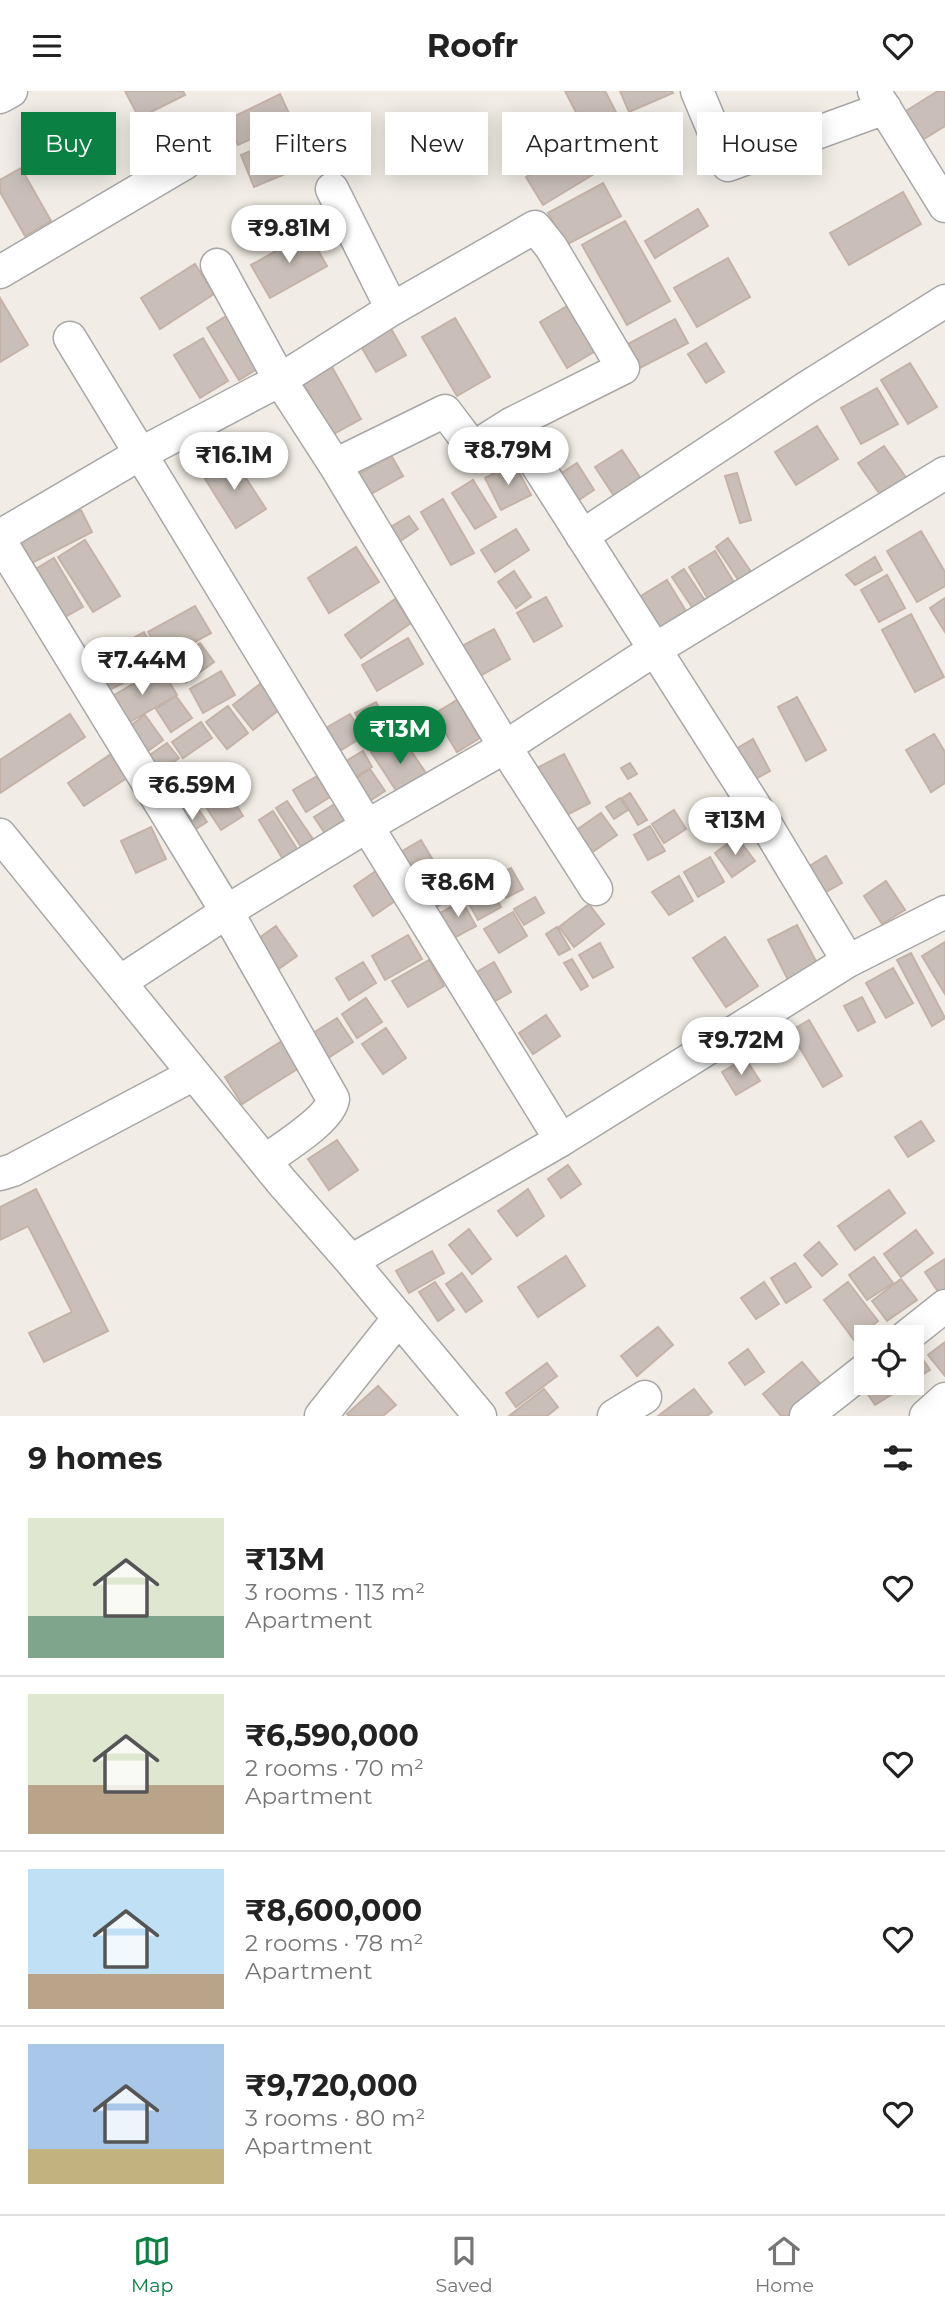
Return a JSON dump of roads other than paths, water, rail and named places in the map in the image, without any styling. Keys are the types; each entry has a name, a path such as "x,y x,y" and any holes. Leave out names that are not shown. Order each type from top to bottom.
{"street":[{"path":"0,97 11,91"},
{"path":"697,91 728,165 879,99 945,206"},
{"path":"0,272 165,175"},
{"path":"332,189 392,309"},
{"path":"265,1161 324,1116 333,1099 227,912 0,539 140,454 280,380 392,309 535,227 551,247 624,368 511,424 473,447 445,411 335,464"},
{"path":"217,265 280,380 335,464 505,747 596,889"},
{"path":"582,536 806,388 945,301"},
{"path":"70,338 561,1140"},
{"path":"511,424 756,808 848,961"},
{"path":"120,982 227,912 367,826 505,747 654,650 945,473"},
{"path":"0,835 265,1161 480,1416"},
{"path":"351,1261 561,1140 848,961 945,912"},
{"path":"0,1174 13,1170 194,1074"},
{"path":"922,1325 945,1307"},
{"path":"321,1416 399,1318"},
{"path":"806,1416 854,1378"},
{"path":"614,1416 645,1397"},
{"path":"926,1416 945,1399"}]}
